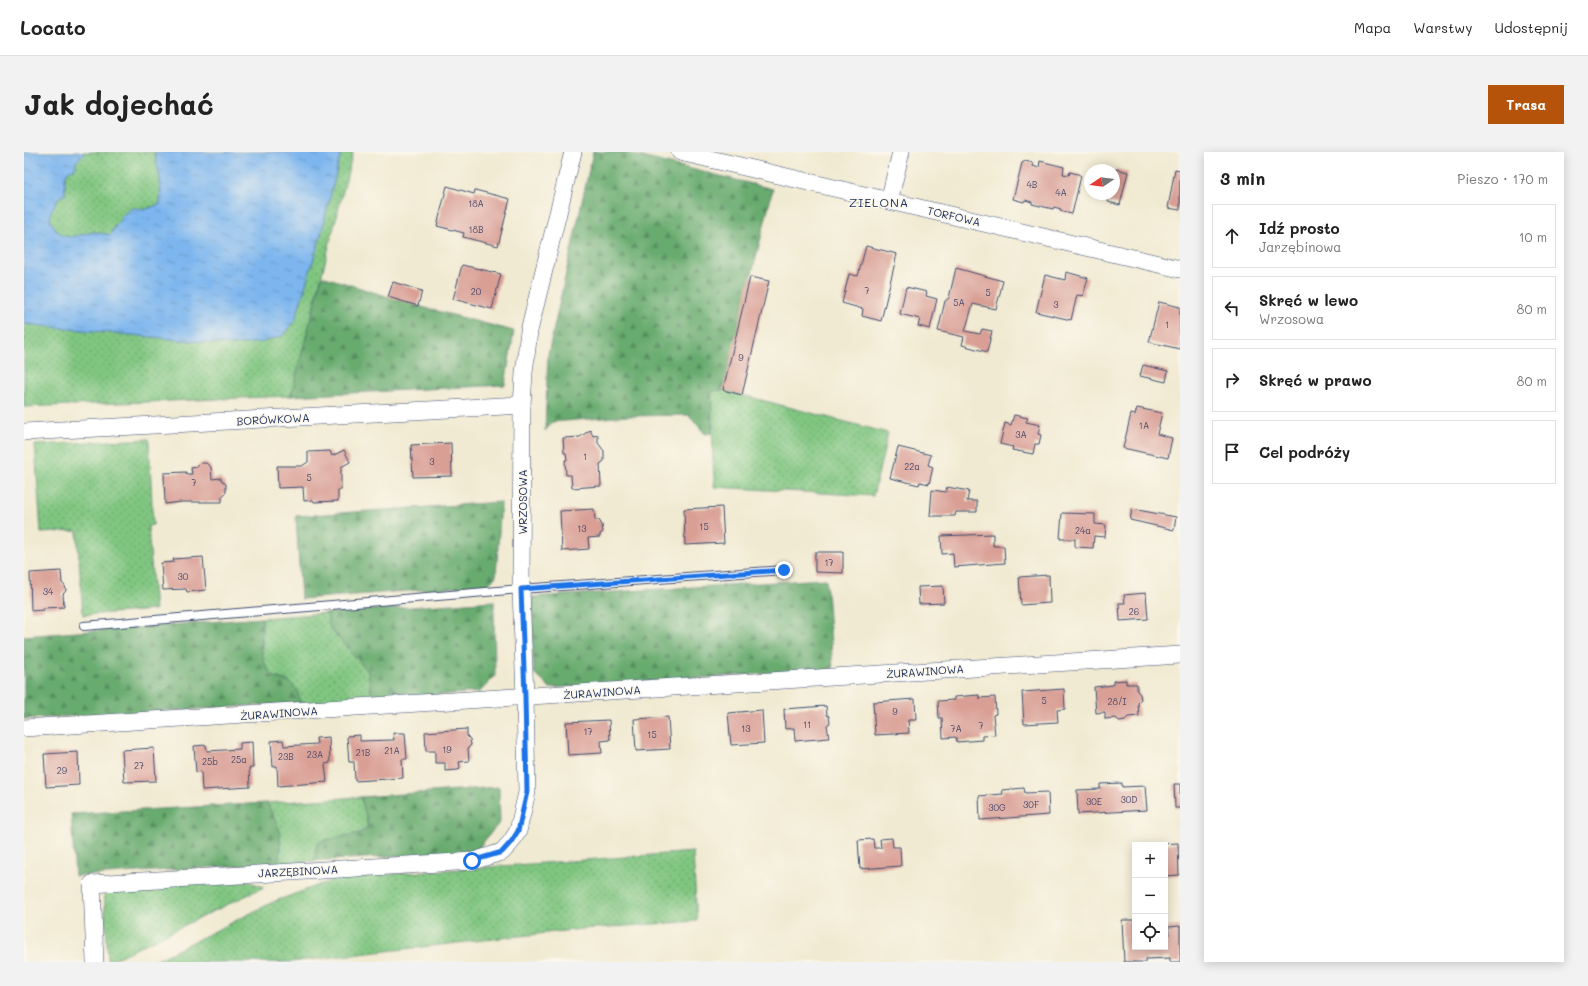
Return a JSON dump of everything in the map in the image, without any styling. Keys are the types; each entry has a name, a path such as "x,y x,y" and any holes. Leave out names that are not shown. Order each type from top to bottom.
{"street":[{"name":"WRZOSOWA","path":"502,852 518,831 527,792 521,589 522,405 529,331 573,152"},
{"name":"TORFOWA","path":"680,152 1180,269"},
{"path":"889,201 901,152"},
{"name":"BORÓWKOWA","path":"24,432 522,405"},
{"name":"ŻURAWINOWA","path":"24,728 1180,655"},
{"name":"JARZĘBINOWA","path":"94,962 92,884 472,861 502,852"}],"lane":[{"path":"84,626 521,589 784,570"}],"green space":[{"path":"85,152 155,152 160,181 160,204 147,209 132,209 114,227 110,235 94,232 72,237 64,236 57,231 50,220 51,211 59,197 65,194 65,177 68,171 75,168 76,162"},
{"path":"341,152 353,152 291,396 24,407 24,324 232,345 295,320 320,238"},
{"path":"593,152 622,152 773,189 723,390 711,391 712,433 705,434 689,415 628,416 552,422 545,431 548,354"},
{"path":"322,276 418,306 514,331 505,385 291,396"},
{"path":"723,390 888,433 873,496 714,487 711,391"},
{"path":"149,439 153,525 148,526 155,610 83,615 77,531 41,533 35,445"},
{"path":"501,502 496,576 488,585 301,599 296,516"},
{"path":"826,579 833,669 550,688 534,673 531,620 532,597"},
{"path":"494,601 495,676 480,692 372,699 368,671 330,629 327,613"},
{"path":"327,613 330,629 368,671 372,699 300,703 288,681 272,676 263,660 262,618"},
{"path":"262,618 261,640 265,663 273,676 295,687 300,703 24,719 24,636"},
{"path":"499,787 500,822 476,851 315,861 317,844 322,841 359,833 367,828 366,816 361,797"},
{"path":"361,797 366,816 367,828 359,833 317,843 315,861 278,863 280,831 267,803"},
{"path":"267,803 280,831 278,863 75,876 71,814"},
{"path":"693,852 697,921 582,929 289,962 153,962 273,902 338,878"},
{"path":"239,878 264,887 108,962 104,889"}],"water":[{"path":"24,152 85,152 76,162 75,168 68,171 65,177 65,194 59,197 51,211 50,220 57,231 64,236 72,237 94,232 110,235 123,215 132,208 147,209 160,204 160,181 155,152 341,152 320,238 295,320 282,336 263,342 232,345 24,324"}],"building":[{"path":"1025,161 1034,163 1033,166 1039,168 1040,161 1064,167 1063,174 1069,175 1070,172 1081,176 1072,214 1060,211 1061,209 1054,207 1053,209 1032,204 1032,202 1025,200 1024,202 1013,199 1022,163"},
{"path":"1175,169 1180,170 1180,210 1168,208"},
{"path":"1120,170 1128,172 1120,205 1108,202 1108,200 1120,200"},
{"path":"447,186 474,194 475,190 510,199 498,246 463,237 464,233 437,226"},
{"path":"866,246 897,254 881,321 862,316 863,309 842,303 849,274 858,276"},
{"path":"462,265 501,274 492,309 453,299"},
{"path":"956,268 1003,281 996,309 973,304 965,331 980,334 982,329 992,331 987,352 962,345 964,337 938,331 945,301 949,298"},
{"path":"1066,272 1088,278 1083,296 1077,295 1071,320 1036,312 1045,275 1065,280"},
{"path":"750,277 769,281 742,395 723,390"},
{"path":"393,282 422,291 418,306 388,297"},
{"path":"906,287 927,292 926,296 937,299 930,329 918,326 920,319 900,314"},
{"path":"1159,302 1180,307 1180,349 1149,342"},
{"path":"1143,365 1168,371 1166,382 1140,376"},
{"path":"1137,408 1162,413 1157,434 1172,438 1168,458 1123,448 1131,414 1135,415"},
{"path":"1014,415 1028,418 1026,422 1040,425 1038,434 1041,435 1039,444 1035,444 1033,454 1012,450 1013,447 1000,444 1005,423 1011,425"},
{"path":"590,430 593,436 598,435 598,443 604,451 604,461 600,464 601,486 572,488 571,475 566,475 565,460 567,460 566,453 564,453 563,438 580,437"},
{"path":"451,443 452,476 413,477 411,445"},
{"path":"898,447 931,455 928,465 933,467 929,484 920,482 919,485 890,478"},
{"path":"344,450 350,462 341,467 341,490 338,490 338,501 304,501 303,487 278,488 277,466 302,466 308,462 308,452 330,451 332,456"},
{"path":"201,463 206,463 211,467 212,479 221,478 221,480 226,484 226,492 222,497 222,502 181,502 165,504 164,473 186,472 186,474 192,474 191,468 197,467"},
{"path":"947,487 969,491 967,501 977,501 977,512 956,512 955,516 930,516 932,490 946,492"},
{"path":"722,507 724,543 685,545 684,509"},
{"path":"594,509 595,520 599,520 602,525 603,532 600,534 600,537 588,538 589,549 562,551 560,511"},
{"path":"1132,509 1176,517 1174,530 1130,520"},
{"path":"1062,513 1095,514 1095,524 1106,525 1105,537 1094,536 1093,548 1075,547 1075,539 1060,539"},
{"path":"993,534 993,546 1004,546 1005,563 954,567 953,553 942,554 941,536"},
{"path":"815,552 843,552 843,573 815,572"},
{"path":"203,557 206,590 187,592 186,589 163,590 161,563 174,562 173,559"},
{"path":"61,571 62,583 65,586 66,591 63,594 64,607 43,608 43,610 31,611 30,573"},
{"path":"1049,575 1050,603 1021,605 1019,577"},
{"path":"943,586 944,603 919,604 918,587"},
{"path":"1146,593 1148,619 1120,621 1119,603 1125,603 1124,595"},
{"path":"1126,680 1126,684 1137,684 1137,691 1140,694 1141,700 1138,703 1139,716 1128,717 1125,720 1119,721 1116,718 1105,719 1105,712 1096,713 1094,687 1113,685 1113,681"},
{"path":"1064,689 1065,709 1057,710 1058,722 1024,724 1022,692"},
{"path":"979,695 979,698 995,697 996,714 993,715 995,735 982,736 982,740 957,742 956,737 943,738 942,718 939,718 938,701 954,700 954,697"},
{"path":"915,699 916,720 908,720 909,733 875,735 873,702"},
{"path":"826,706 830,723 827,725 829,738 795,741 794,728 785,729 784,709"},
{"path":"762,710 764,743 731,745 728,713"},
{"path":"668,717 670,749 636,751 634,719"},
{"path":"609,720 610,740 601,741 602,753 568,755 566,722"},
{"path":"467,729 467,736 470,739 471,745 468,748 469,761 459,762 460,768 458,770 445,771 445,763 435,763 435,751 426,751 425,732"},
{"path":"393,733 405,733 407,759 402,759 403,778 355,781 354,762 349,762 347,736 360,735 360,741 394,740"},
{"path":"329,737 330,763 325,764 327,782 278,786 277,766 273,767 271,741 283,740 284,746 317,744 316,738"},
{"path":"252,742 253,768 249,768 250,787 202,790 201,771 196,772 194,746 206,745 207,751 240,749 240,743"},
{"path":"154,748 156,781 124,782 122,750"},
{"path":"78,752 79,785 46,787 44,754"},
{"path":"1122,783 1122,787 1145,786 1147,810 1078,814 1077,790 1100,789 1100,784"},
{"path":"1174,784 1180,784 1180,808 1175,808"},
{"path":"1024,788 1025,793 1048,792 1049,815 980,820 979,796 1003,794 1002,790"},
{"path":"892,838 893,847 900,847 901,866 860,869 858,840 873,839 874,848 881,848 880,839"},
{"path":"1178,843 1179,875 1168,876 1168,844"},
{"path":"1122,920 1132,920 1132,950 1168,950 1168,927 1180,926 1180,962 1170,962 1170,958 1146,959 1146,962 1124,962"}],"district":[{"name":"ZIELONA","path":"879,202"}],"route":[{"path":"472,861 502,852 511,842 518,831 527,792 521,589 784,570"}]}
